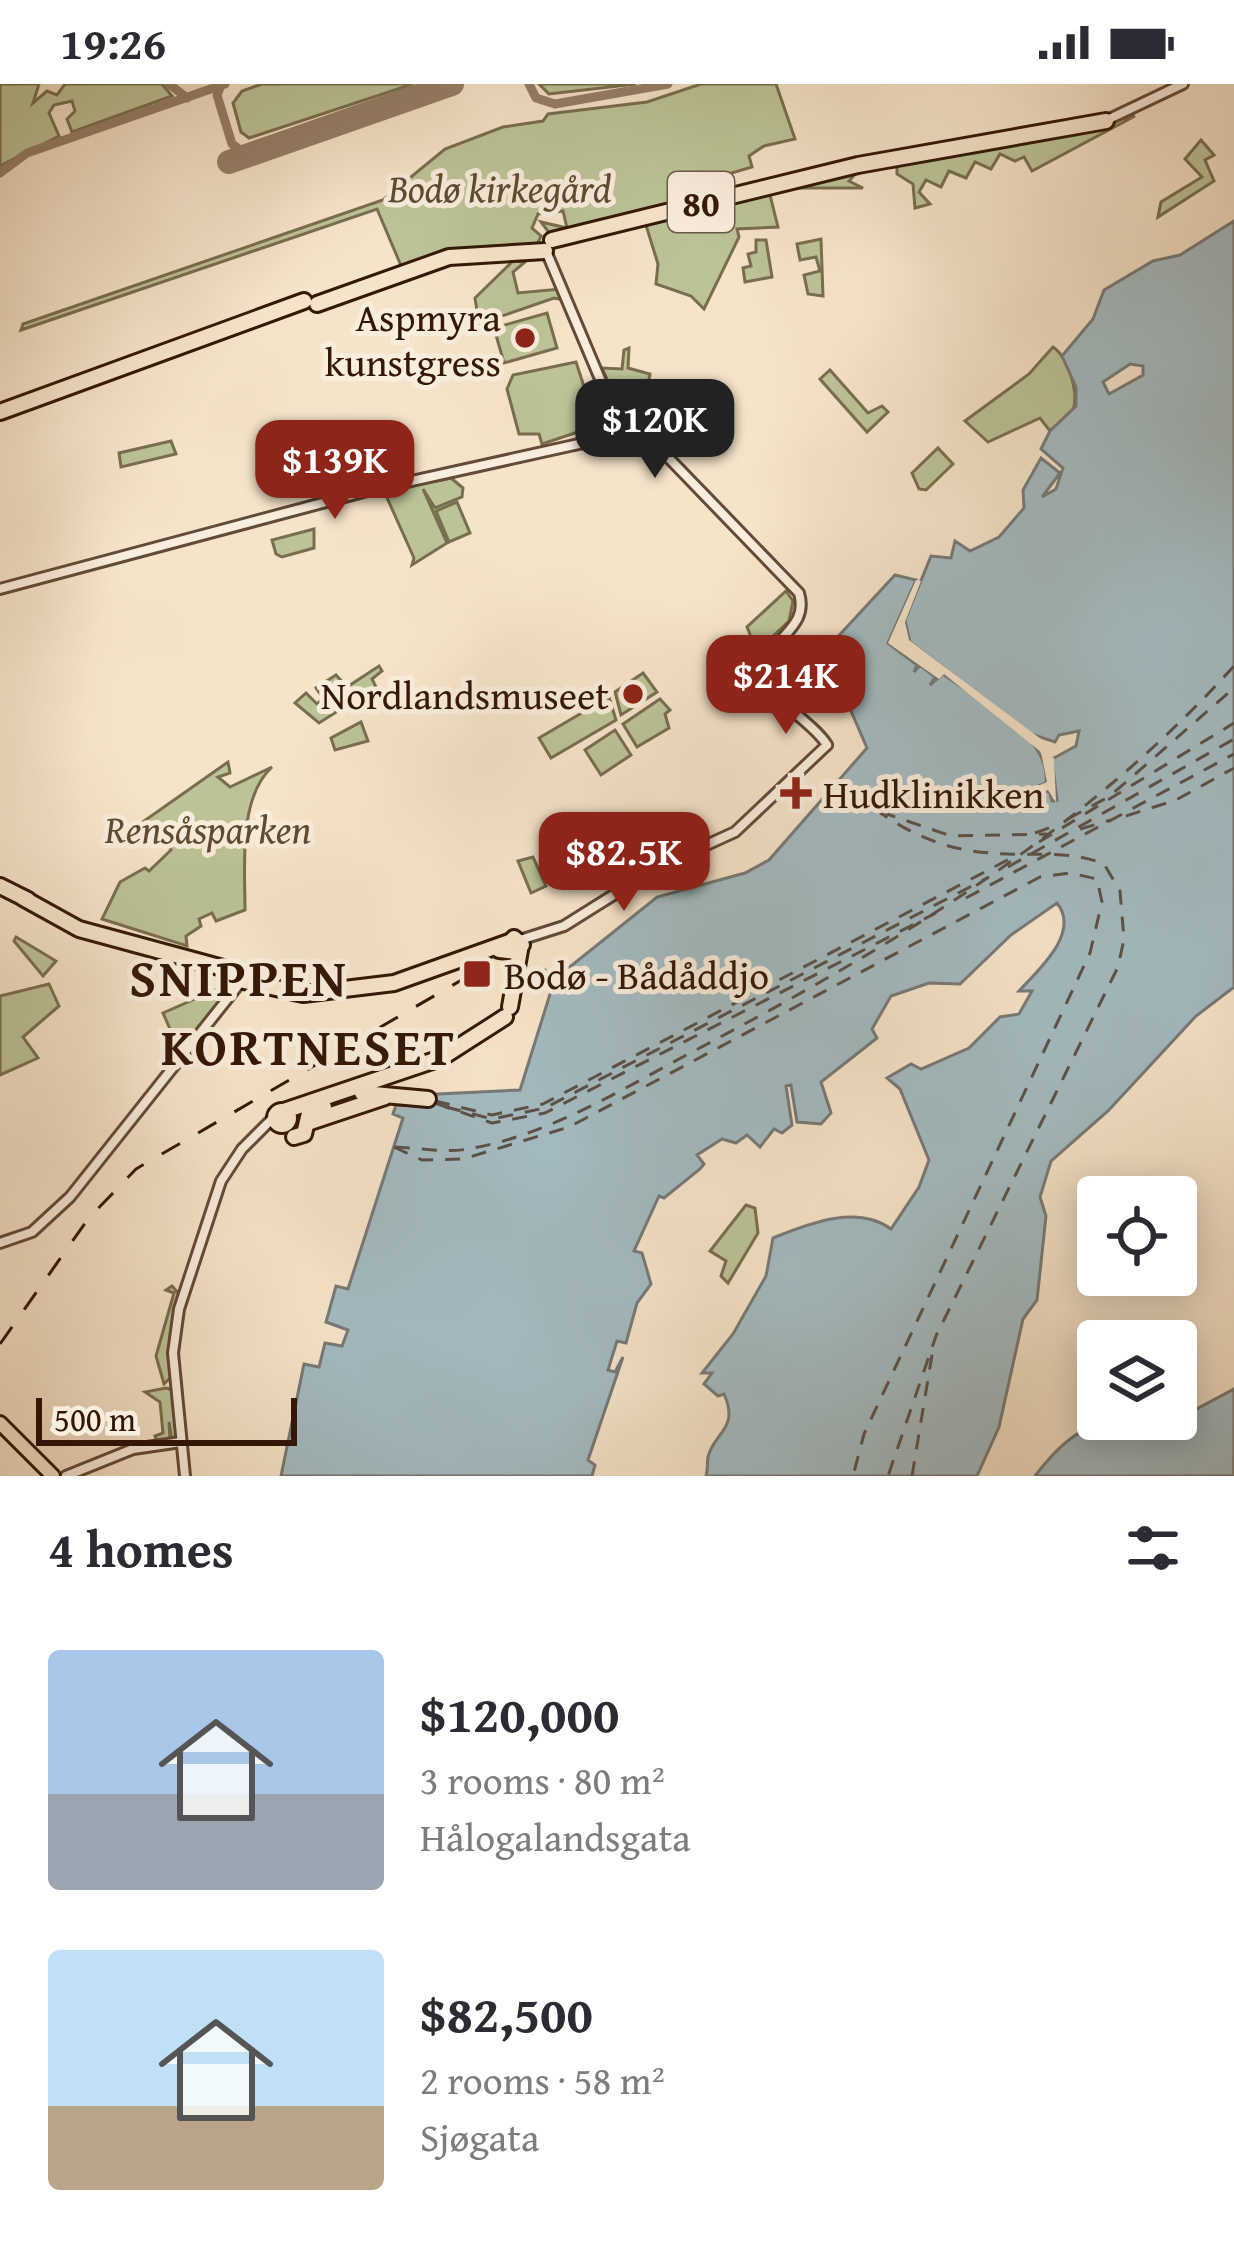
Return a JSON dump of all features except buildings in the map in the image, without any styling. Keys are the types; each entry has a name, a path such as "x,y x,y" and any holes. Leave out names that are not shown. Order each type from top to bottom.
{"highway":[{"name":"80","path":"0,412 449,257 550,249 571,238 858,165 1106,121"},
{"path":"0,886 135,946 238,978 314,992 402,981 515,946 516,971 505,1006 489,1030 431,1062 309,1114"},
{"path":"309,1114 304,1134 294,1137 283,1120 369,1091 422,1100"}],"main road":[{"path":"5,1428 51,1476"}],"street":[{"path":"1106,121 1183,84"},
{"path":"550,249 610,398 615,430"},
{"path":"0,587 615,430 662,451 799,592 800,616 769,658 768,678 827,745 735,832 658,867 515,946"},
{"path":"0,1243 32,1232 70,1197 228,997 238,978"},
{"path":"185,1476 175,1325 217,1191 254,1138 283,1120"},
{"path":"68,1475 134,1449 181,1442"}],"green space":[{"path":"0,84 39,84 33,103 47,91 57,95 65,84 162,84 172,96 72,132 67,119 75,111 72,101 54,105 49,113 59,136 0,166"},
{"path":"262,84 413,84 249,138 241,132 233,103 242,91"},
{"path":"539,84 636,84 549,94"},
{"name":"Bodø kirkegård","path":"701,84 776,84 795,139 764,146 749,156 752,167 718,177 721,192 553,238 541,222 567,228 563,211 538,214 532,228 541,236 537,245 402,268 377,209 21,330 23,324 383,200 445,149 503,127 543,121 548,114 647,102"},
{"path":"1135,116 1032,171 1024,157 1015,161 1000,154 991,169 975,162 966,178 949,171 941,187 926,180 919,192 930,204 915,208 913,184 897,174 897,164"},
{"path":"1201,140 1214,155 1205,160 1214,181 1158,217 1161,202 1202,177 1185,159"},
{"path":"857,172 849,181 863,188 789,188"},
{"path":"769,191 778,227 737,229 739,237 704,309 691,296 656,284 658,264 645,222"},
{"path":"821,239 823,296 808,294 804,275 820,271 816,257 800,260 797,244"},
{"path":"756,240 766,240 772,277 745,282 743,268 751,266 748,254 756,252"},
{"path":"513,261 525,262 513,272 518,293 560,289 564,300 554,298 479,324 475,298"},
{"name":"Aspmyra kunstgress","path":"547,313 557,348 504,363 494,328"},
{"path":"1053,347 1072,377 1072,413 1050,431 1040,418 988,442 965,421 1029,374"},
{"path":"629,348 628,368 650,374 645,398 637,398 633,386 625,383 621,391 616,384 611,388 602,368 622,369 624,350"},
{"path":"576,362 592,411 585,414 587,429 542,444 539,434 519,434 507,389 513,375"},
{"path":"830,370 868,413 882,406 888,412 867,432 820,379"},
{"path":"683,384 706,403 698,414 688,406 681,412 691,421 671,441 647,416 663,403 678,405 680,398 670,392"},
{"path":"171,441 176,454 121,467 119,453"},
{"path":"938,448 953,464 926,490 919,489 912,473"},
{"path":"451,478 463,488 462,497 435,508 423,489 447,543 412,565 414,558 384,491"},
{"path":"457,502 470,533 449,542 436,511"},
{"path":"314,529 314,548 282,557 276,554 272,540"},
{"path":"786,591 793,601 789,621 757,651 747,627"},
{"path":"379,666 382,671 372,679 376,687 319,723 295,703 306,693 317,704 323,698 316,688 336,675 347,687"},
{"path":"643,673 657,692 621,715 615,692"},
{"path":"609,697 616,720 551,758 539,738"},
{"path":"660,699 670,710 665,714 669,728 637,747 623,724"},
{"path":"361,722 368,741 335,750 331,738"},
{"path":"615,730 631,755 601,775 585,750"},
{"name":"Rensåsparken","path":"228,762 230,773 218,777 230,787 272,767 253,796 249,815 245,910 216,921 212,913 199,919 201,926 186,936 187,946 102,919 120,882 145,868 149,871 171,850 166,840 155,846 137,826"},
{"path":"533,857 546,886 531,893 518,861"},
{"path":"16,937 56,961 43,976 14,941"},
{"path":"49,984 59,1006 23,1037 38,1058 0,1075 0,996"},
{"path":"220,988 229,991 181,1054 163,1013"},
{"path":"746,1205 755,1208 758,1233 728,1283 721,1276 726,1261 710,1251"},
{"path":"172,1286 180,1295 172,1335 172,1376 164,1384 156,1356 174,1293 166,1290"},
{"path":"173,1390 179,1434 172,1441 169,1422 170,1441 157,1442 155,1436 163,1433 160,1402 145,1392"}],"water":[{"path":"1234,221 1234,987 1196,1016 1108,1111 1051,1161 1040,1197 1046,1216 1037,1300 1023,1319 999,1427 977,1476 706,1476 711,1449 729,1415 724,1394 718,1396 704,1384 712,1373 702,1373 733,1334 766,1276 773,1238 834,1218 864,1218 891,1229 919,1187 929,1160 900,1089 887,1078 911,1064 921,1069 969,1048 1000,1017 1019,1014 1032,991 1019,991 1061,938 1063,915 1057,903 1011,935 960,984 929,983 891,996 872,1029 877,1038 821,1082 831,1113 821,1124 797,1122 791,1085 786,1086 792,1125 782,1133 774,1129 760,1147 747,1135 736,1143 722,1139 697,1155 704,1164 700,1169 664,1198 659,1196 634,1251 642,1253 651,1284 637,1303 626,1343 617,1341 608,1370 615,1372 623,1357 588,1460 595,1465 592,1476 281,1476 304,1364 319,1367 325,1343 342,1346 348,1330 326,1322 336,1286 348,1289 403,1118 393,1114 396,1105 418,1106 418,1095 520,1090 551,991 537,974 545,970 556,978 657,897 745,873 769,860 867,748 838,681 847,676 832,643 895,575 916,580 888,643 917,665 914,672 920,665 935,677 930,685 943,674 1009,720 1037,749 1046,783 999,802 997,808 1049,790 1052,801 1057,800 1052,759 1076,746 1079,731 1059,735 1055,742 1031,734 910,642 905,620 931,556 951,558 955,541 970,551 999,537 1024,508 1023,490 1041,458 1060,473 1042,497 1056,489 1063,468 1041,449 1050,431 1076,406 1076,387 1062,356 1093,319 1104,290 1153,261 1180,255","holes":["1130,364 1143,366 1143,375 1109,394 1103,382"]},
{"path":"1234,1389 1234,1476 1035,1476 1077,1435 1077,1440 1197,1440 1197,1409"}],"pier":[{"path":"916,580 921,581 905,622 909,640 1045,742 1047,755 1054,758 1056,802 1048,790 997,808 999,802 1047,782 1041,752 944,674 939,679 888,643"}],"ferry route":[{"path":"395,1147 468,1149 557,1122 840,970 912,928 1049,834 1176,726 1234,666"},
{"path":"1068,819 1110,796 1234,688"},
{"path":"1039,842 1234,723"},
{"path":"1008,867 1234,739"},
{"path":"966,898 1234,754"},
{"path":"1126,816 1176,800 1234,768"},
{"path":"875,809 915,833 958,848 1062,855 1104,864 1120,891 1124,939 1118,967 936,1336 888,1476"},
{"path":"881,812 951,836 1047,834"},
{"path":"1080,829 1111,820"},
{"path":"1035,833 1054,826"},
{"path":"435,1101 492,1115 543,1104 1015,856"},
{"path":"394,1147 422,1160 463,1159 569,1127 1040,877 1070,873 1097,879 1102,902 1090,953 864,1434 853,1476"},
{"path":"446,1107 492,1119 545,1108 989,877"},
{"path":"435,1103 492,1123 545,1113 936,913"},
{"path":"912,1476 933,1349"}],"taxiway":[{"path":"169,84 187,98"},
{"path":"0,173 27,153 225,84"},
{"path":"529,84 536,98 555,104 668,84"},
{"path":"221,85 217,95 232,144 247,155"}],"runway":[{"path":"229,162 452,84"}],"railway":[{"path":"0,1344 88,1219 136,1169 465,978"}],"place":[{"name":"Aspmyra kunstgress","path":"525,338"},
{"name":"Nordlandsmuseet","path":"633,694"},
{"name":"Hudklinikken","path":"796,793"},
{"name":"Bodø - Bådåddjo","path":"477,974"}],"district":[{"name":"SNIPPEN","path":"239,977"},
{"name":"KORTNESET","path":"309,1046"}]}
